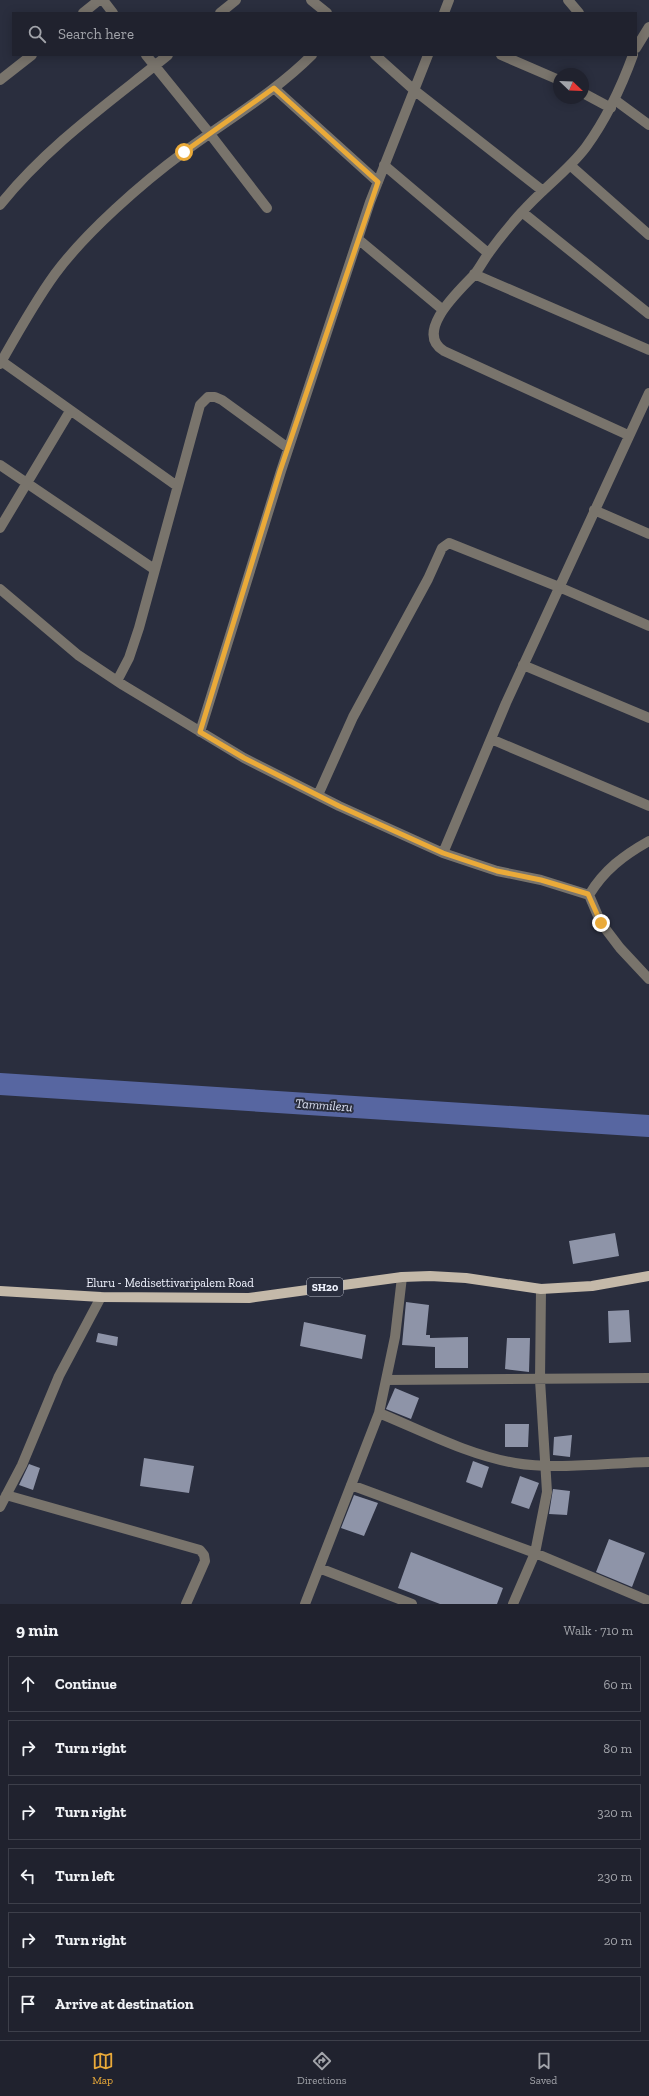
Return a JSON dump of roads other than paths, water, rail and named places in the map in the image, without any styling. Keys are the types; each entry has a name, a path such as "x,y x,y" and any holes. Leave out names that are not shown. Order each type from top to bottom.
{"main road":[{"name":"Eluru - Medisettivaripalem Road","path":"0,1292 101,1297 249,1298 402,1277 430,1276 466,1278 541,1289 592,1286 649,1276"}],"street":[{"path":"84,12 99,0"},
{"path":"103,0 112,12"},
{"path":"221,12 236,0"},
{"path":"311,0 326,12"},
{"path":"444,12 449,0"},
{"path":"568,0 578,12"},
{"path":"637,46 649,27"},
{"path":"0,80 31,56"},
{"path":"147,56 267,208"},
{"path":"0,205 20,180 45,157 167,56"},
{"path":"177,486 1,362 34,305 56,273 90,235 136,192 184,152 274,88 311,56"},
{"path":"376,56 414,90 543,191"},
{"path":"200,732 288,448 358,239 384,165 428,56"},
{"path":"503,56 553,77"},
{"path":"628,435 494,375 438,347 434,339 434,330 443,310 459,288 474,274 488,253 522,212 571,166 586,147 613,104 630,56"},
{"path":"274,88 378,182"},
{"path":"589,95 613,104 649,125"},
{"path":"384,165 488,253"},
{"path":"571,166 649,235"},
{"path":"522,212 649,314"},
{"path":"358,239 443,310"},
{"path":"474,274 649,350"},
{"path":"443,853 523,665 628,435 649,393"},
{"path":"117,681 129,658 139,628 200,405 208,397 215,397 222,400 288,448"},
{"path":"0,528 70,411"},
{"path":"0,465 154,570"},
{"path":"594,510 649,534"},
{"path":"318,796 353,717 428,579 442,548 449,543 559,587 649,626"},
{"path":"0,590 78,655 117,681 244,758 318,796 443,853 497,871 541,880 588,894 601,923 620,948 649,979"},
{"path":"523,665 649,718"},
{"path":"491,739 649,806"},
{"path":"588,894 595,884 623,855 649,840"},
{"path":"305,1604 379,1412 395,1337 402,1277"},
{"path":"513,1604 535,1553 547,1492 540,1380 541,1289"},
{"path":"0,1507 22,1465 59,1376 101,1297"},
{"path":"386,1380 649,1378"},
{"path":"379,1412 470,1451 515,1463 546,1466 649,1462"},
{"path":"351,1486 535,1553 649,1601"},
{"path":"6,1495 200,1550 204,1555 205,1561 186,1604"},
{"path":"319,1568 412,1604"}],"waterway":[{"name":"Tammileru","path":"0,1084 649,1126"}]}
